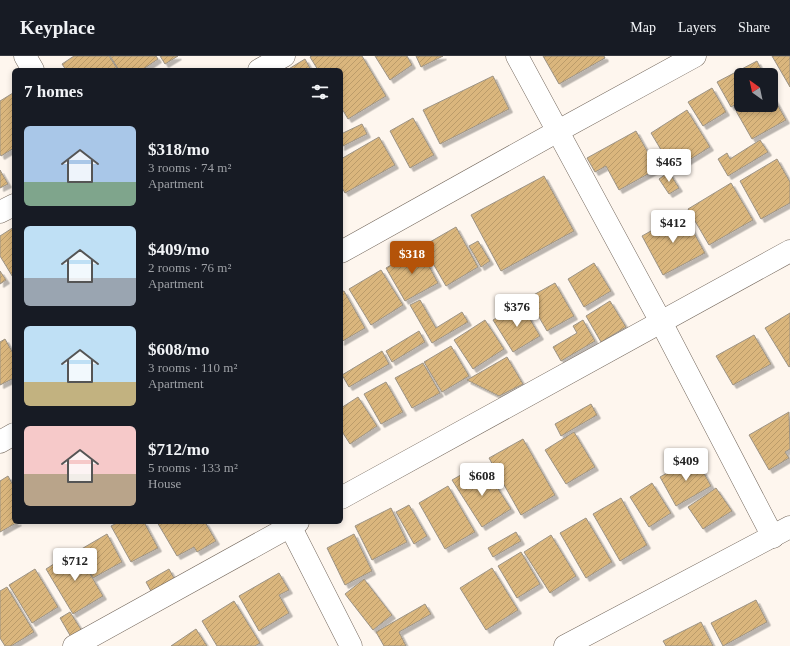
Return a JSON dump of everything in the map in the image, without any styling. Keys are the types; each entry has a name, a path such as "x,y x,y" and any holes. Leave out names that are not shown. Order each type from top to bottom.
{"street":[{"path":"25,56 32,68"},
{"path":"263,68 284,56"},
{"path":"517,56 662,322 782,532 565,646"},
{"path":"343,251 695,56"},
{"path":"0,212 12,206"},
{"path":"343,497 790,251"},
{"path":"0,442 12,435"},
{"path":"74,646 290,524"},
{"path":"292,524 351,646"}],"building":[{"path":"74,56 109,56 117,68 65,68 62,64"},
{"path":"110,56 156,56 158,59 145,68 118,68"},
{"path":"160,56 178,56 165,64"},
{"path":"362,56 386,96 348,119 343,110 343,68 317,68 310,57"},
{"path":"375,56 407,56 412,65 390,80"},
{"path":"416,56 443,56 421,67"},
{"path":"543,56 604,56 605,58 559,84"},
{"path":"772,56 790,56 790,87"},
{"path":"305,59 310,68 290,68"},
{"path":"757,61 760,68 744,68"},
{"path":"734,73 734,105 731,107 717,82"},
{"path":"493,76 509,109 440,144 423,110"},
{"path":"712,88 726,112 703,126 688,102"},
{"path":"12,94 12,149 1,156 0,154 0,101"},
{"path":"778,106 786,120 752,139 737,112 778,112"},
{"path":"687,110 710,147 673,170 651,133"},
{"path":"413,118 434,155 410,168 390,131"},
{"path":"362,124 367,134 343,146 343,133"},
{"path":"636,131 657,169 619,190 606,166 595,172 587,158"},
{"path":"379,137 395,165 345,193 343,190 343,158"},
{"path":"760,140 768,152 728,176 718,159 727,153 730,159"},
{"path":"777,159 790,182 790,203 761,219 740,181"},
{"path":"0,170 8,184 0,188"},
{"path":"669,172 679,188 669,194 659,179"},
{"path":"544,176 574,231 501,271 471,215"},
{"path":"731,183 753,220 709,245 688,209"},
{"path":"683,213 705,253 663,275 642,236"},
{"path":"456,227 478,267 446,286 423,246"},
{"path":"12,228 12,276 0,256 0,236"},
{"path":"478,241 490,261 481,267 469,246"},
{"path":"420,249 438,283 405,301 386,268"},
{"path":"594,263 611,291 584,307 568,279"},
{"path":"381,270 403,305 371,325 349,289"},
{"path":"0,271 6,280 0,284"},
{"path":"555,283 574,316 547,331 528,298"},
{"path":"343,291 365,328 343,341"},
{"path":"420,300 436,328 462,312 468,322 432,343 410,305"},
{"path":"610,301 626,327 601,342 586,316"},
{"path":"521,304 540,336 513,352 493,320"},
{"path":"790,313 790,366 789,367 765,328"},
{"path":"485,320 504,349 473,369 454,340"},
{"path":"583,320 595,341 561,361 553,347 577,333 573,326"},
{"path":"419,331 425,342 392,362 386,351"},
{"path":"754,335 771,364 733,385 716,356"},
{"path":"5,339 12,351 12,379 0,385 0,342"},
{"path":"451,346 469,376 442,392 424,362"},
{"path":"382,351 389,364 349,387 343,374"},
{"path":"507,357 523,384 499,396 467,380"},
{"path":"423,363 440,393 412,408 395,378"},
{"path":"386,382 403,412 381,424 364,394"},
{"path":"358,397 377,426 350,444 343,433 343,407"},
{"path":"591,404 597,415 561,436 555,424"},
{"path":"789,412 790,449 785,452 789,458 769,470 749,435"},
{"path":"574,432 595,467 566,484 545,450"},
{"path":"523,439 555,495 521,515 489,458"},
{"path":"695,457 711,486 676,506 660,477"},
{"path":"486,470 511,509 482,527 452,480 466,472 471,480"},
{"path":"8,476 12,483 12,524 14,524 0,532 0,481"},
{"path":"652,483 671,513 649,527 630,497"},
{"path":"448,486 475,532 445,549 419,503"},
{"path":"716,488 732,511 703,529 688,507"},
{"path":"621,498 647,545 620,561 593,514"},
{"path":"409,505 427,536 414,544 396,512"},
{"path":"391,508 407,542 372,560 355,526"},
{"path":"586,518 612,562 586,578 560,533"},
{"path":"115,524 145,524 158,548 131,562 111,526"},
{"path":"158,524 206,524 216,541 197,552 194,547 177,556"},
{"path":"516,532 521,541 493,557 488,548"},
{"path":"107,534 122,562 93,578 78,551"},
{"path":"354,534 372,571 345,585 327,548"},
{"path":"551,535 576,576 550,593 524,552"},
{"path":"76,550 103,596 73,614 46,569"},
{"path":"521,552 540,584 517,598 498,566"},
{"path":"492,568 518,610 486,630 460,588"},
{"path":"35,569 58,607 32,623 9,585"},
{"path":"169,569 175,580 152,593 146,582"},
{"path":"279,573 289,590 279,595 289,613 259,631 239,596"},
{"path":"364,579 392,615 373,630 345,594"},
{"path":"7,587 34,632 11,646 5,646 0,638 0,591"},
{"path":"756,600 767,622 723,646 711,623"},
{"path":"234,601 260,643 255,646 217,646 202,621"},
{"path":"425,604 431,614 399,632 406,646 384,646 376,632"},
{"path":"70,612 82,631 71,637 60,618"},
{"path":"701,622 713,646 666,646 663,641"},
{"path":"196,629 207,646 171,646"}]}
